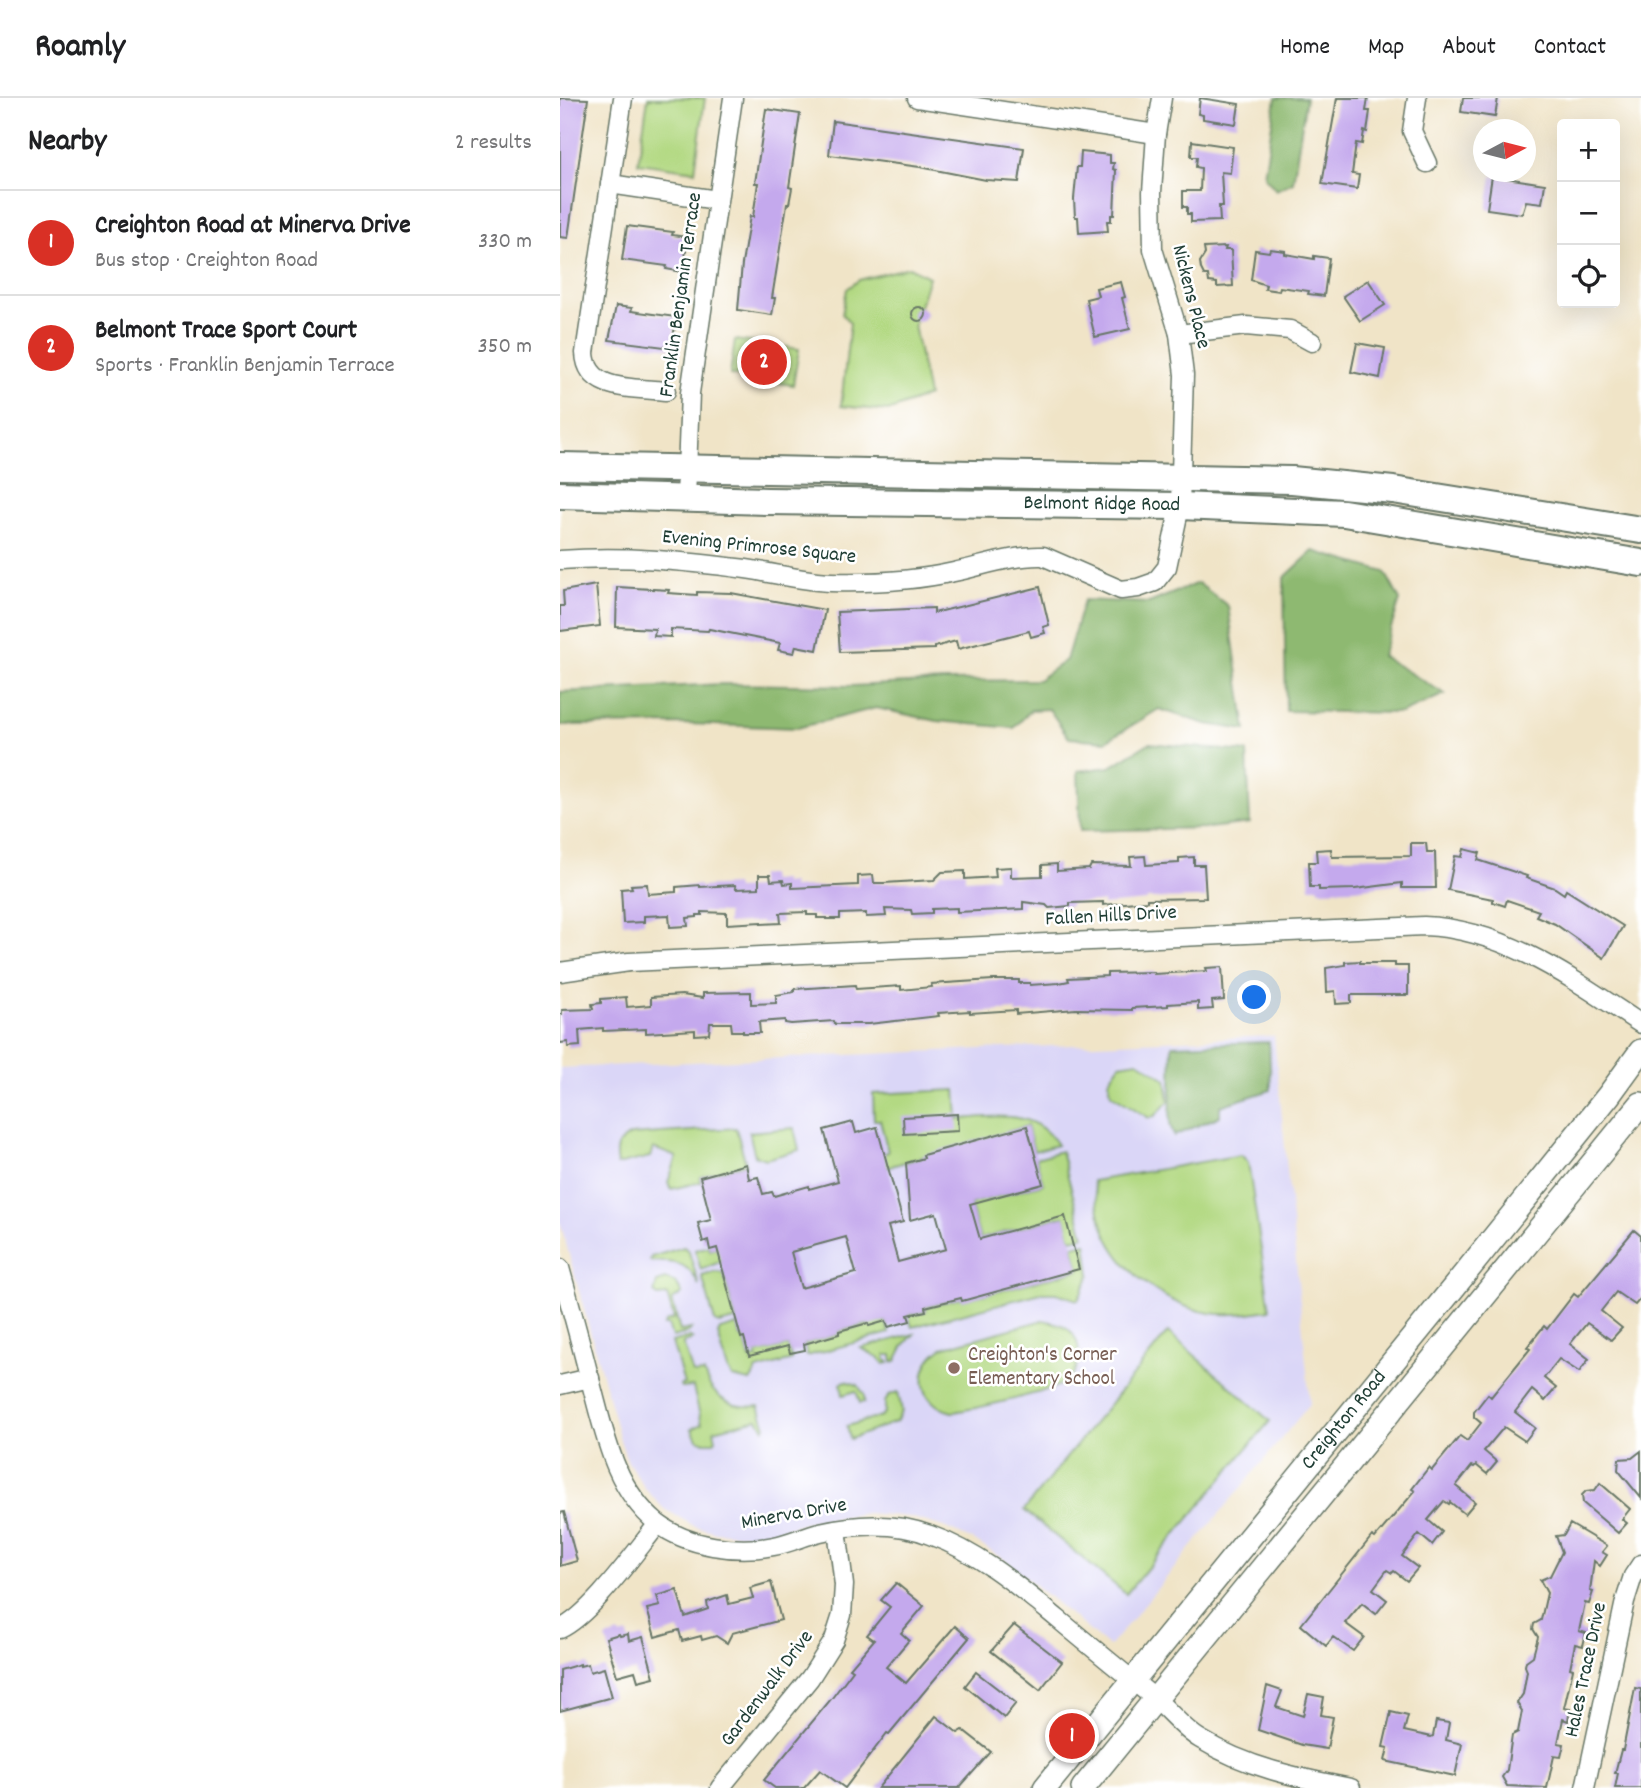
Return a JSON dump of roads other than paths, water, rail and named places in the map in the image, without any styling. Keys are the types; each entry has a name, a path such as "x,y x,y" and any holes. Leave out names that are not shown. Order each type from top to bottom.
{"main road":[{"name":"Belmont Ridge Road","path":"560,466 1254,478 1349,484 1641,530"},
{"name":"Belmont Ridge Road","path":"560,495 1180,506 1344,513 1641,563"}],"street":[{"path":"623,98 585,353 586,366 591,374 604,383 666,391"},
{"name":"Franklin Benjamin Terrace","path":"685,498 690,393 733,98"},
{"path":"916,98 948,100 1156,134"},
{"name":"Nickens Place","path":"1162,98 1156,134 1152,192 1153,249 1179,334 1184,375 1180,506"},
{"path":"1417,98 1412,131 1427,163"},
{"path":"610,184 717,200"},
{"path":"1179,334 1246,326 1290,330 1312,342"},
{"name":"Evening Primrose Square","path":"560,560 652,559 703,563 840,582 898,580 950,573 1029,556 1043,556 1121,590 1139,588 1155,582 1167,567 1180,506"},
{"name":"Fallen Hills Drive","path":"560,971 643,961 1424,926 1451,927 1507,944 1566,976 1641,1024"},
{"name":"Creighton Road","path":"1045,1788 1454,1287 1609,1095 1641,1051"},
{"name":"Creighton Road","path":"1083,1788 1641,1104"},
{"name":"Minerva Drive","path":"560,1268 611,1458 630,1493 658,1524 684,1538 752,1549 837,1529 897,1527 928,1534 971,1552 1014,1582 1198,1738 1251,1764 1289,1776 1349,1788"},
{"path":"560,1385 590,1378"},
{"path":"560,1629 569,1625 591,1605 658,1524"},
{"name":"Gardenwalk Drive","path":"720,1788 810,1678 834,1640 842,1615 844,1585 837,1529"},
{"name":"Hales Trace Drive","path":"1586,1788 1625,1601 1633,1576 1641,1564"}],"place":[{"name":"Belmont Trace Sport Court","path":"764,362"},
{"name":"Creighton's Corner Elementary School","path":"954,1368"},
{"name":"Creighton Road at Minerva Drive","path":"1072,1736"}]}
